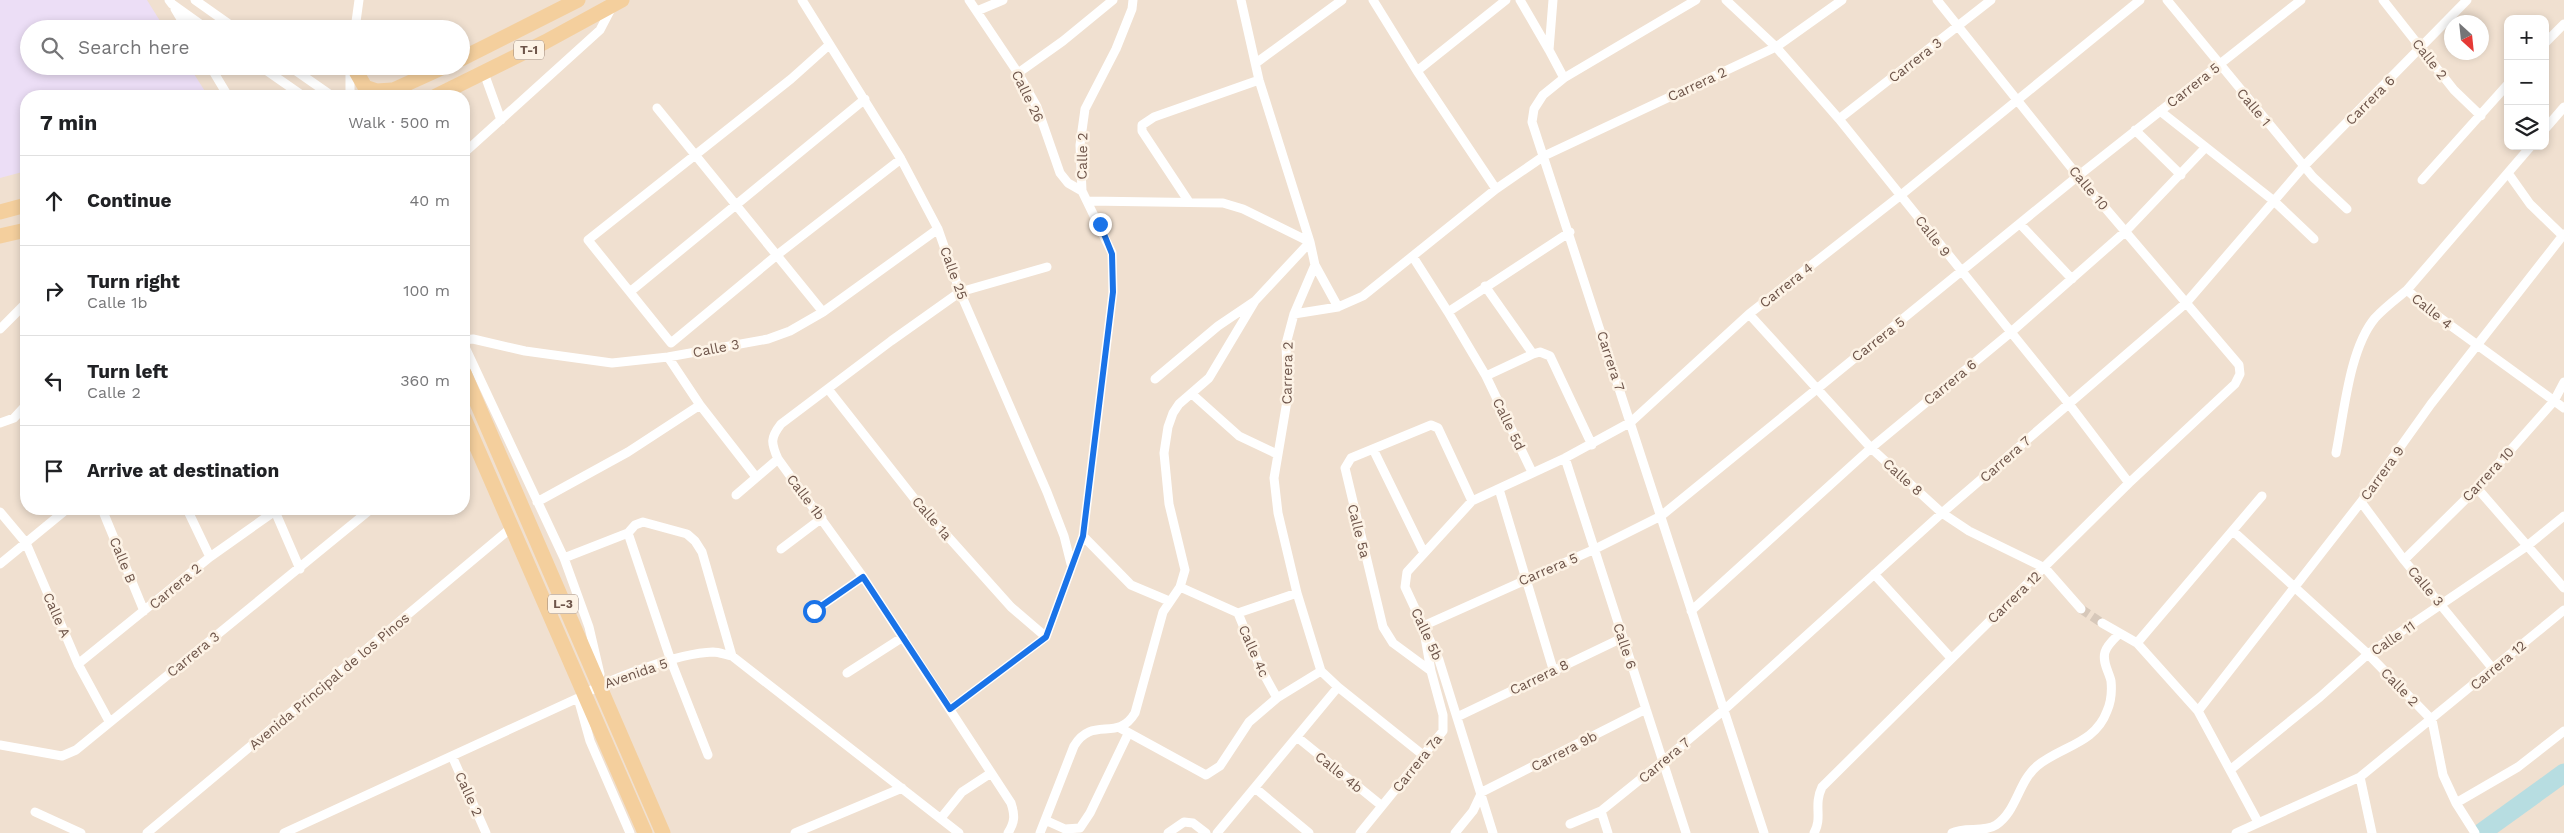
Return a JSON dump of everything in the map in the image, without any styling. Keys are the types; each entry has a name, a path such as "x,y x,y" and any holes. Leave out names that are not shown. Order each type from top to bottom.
{"main road":[{"name":"T-1","path":"470,54 578,0"},
{"name":"T-1","path":"449,90 617,3"},
{"path":"358,75 365,87 372,90"},
{"path":"396,90 427,75"},
{"path":"0,212 20,207"},
{"path":"0,236 20,231"},
{"name":"L-3","path":"470,388 663,833"},
{"name":"L-3","path":"470,432 581,696 645,833"}],"street":[{"path":"195,0 223,20"},
{"path":"356,20 359,0"},
{"name":"Calle 25","path":"802,0 829,45 866,99 901,159 938,229 960,292 1048,492 1064,536 1071,564"},
{"name":"Calle 26","path":"969,0 1018,73 1037,107 1060,173 1068,183 1082,191"},
{"path":"977,11 1003,0"},
{"name":"Calle 2","path":"1046,637 1071,564 1083,536 1113,292 1112,254 1082,191 1080,145 1085,109 1116,49 1132,9 1133,0"},
{"path":"1241,0 1259,80 1310,242 1315,265 1338,307"},
{"path":"1256,63 1342,0"},
{"path":"1373,0 1417,71 1496,189"},
{"path":"1417,71 1506,0"},
{"path":"1520,0 1564,78"},
{"path":"1549,50 1553,0"},
{"name":"Carrera 7","path":"1696,0 1564,78 1543,95 1534,109 1532,122 1570,232 1691,612 1726,709 1764,833"},
{"name":"Calle 9","path":"1726,0 1776,48 1840,119 2129,483"},
{"name":"Carrera 2","path":"1294,314 1338,307 1363,296 1496,189 1544,156 1776,48 1842,0"},
{"name":"Calle 10","path":"1938,0 1960,25 2078,176 2239,365 2240,374"},
{"name":"Carrera 3","path":"1840,119 1991,0"},
{"name":"Carrera 4","path":"1424,553 1472,501 1592,445 1631,422 1749,314 1902,195 2140,0"},
{"name":"Calle 1","path":"2167,0 2304,166 2323,188 2347,209"},
{"name":"Carrera 5","path":"1423,626 1526,578 1595,549 1661,516 1816,387 1962,273 2135,130 2301,0"},
{"name":"Calle 2","path":"2383,0 2454,90 2481,116"},
{"name":"Carrera 6","path":"2274,201 2304,166 2467,0"},
{"path":"1018,73 1064,41 1109,1"},
{"path":"171,2 182,20"},
{"path":"171,2 195,20"},
{"path":"470,148 600,30 617,3"},
{"path":"2549,39 2564,24"},
{"path":"829,45 791,79 588,240 631,290 671,342 777,255 901,159"},
{"path":"484,73 501,120"},
{"path":"215,75 224,90"},
{"path":"273,75 294,90"},
{"path":"302,75 323,90"},
{"path":"350,90 351,75"},
{"path":"1189,202 1142,131 1142,125 1154,117 1259,80"},
{"path":"2422,180 2504,89"},
{"path":"631,290 737,206 866,99"},
{"path":"2549,124 2564,107"},
{"path":"657,108 823,312"},
{"path":"2160,111 2274,201 2314,239"},
{"path":"2135,130 2181,175"},
{"name":"Carrera 6","path":"1691,612 1871,448 2010,333 2126,231 2205,148"},
{"name":"Calle 4","path":"2528,150 2407,290 2432,312 2564,408"},
{"path":"2508,173 2530,204 2564,235"},
{"name":"Carrera 7","path":"1570,824 1601,811 1726,709 1942,513 2186,303 2274,201"},
{"path":"1088,202 1223,203 1243,208 1310,242"},
{"path":"2020,224 2072,279"},
{"name":"Calle 3","path":"470,339 525,351 612,362 668,357 768,338 790,331 823,312 938,229"},
{"path":"1448,312 1570,232"},
{"name":"Carrera 9","path":"2198,711 2361,502 2431,404 2564,235"},
{"path":"1040,833 1074,746 1081,735 1089,730 1120,728 1136,714 1163,612 1180,587 1185,570 1169,504 1164,453 1173,413 1179,404 1209,378 1255,301 1310,242"},
{"name":"Calle 5d","path":"1412,257 1448,312 1486,376 1532,472"},
{"name":"Carrera 2","path":"1315,265 1294,314 1286,344 1288,395 1286,414 1276,454 1274,478 1278,513 1297,593 1321,671 1338,687 1423,755"},
{"name":"Calle 1b","path":"1008,832 1014,822 1015,814 1011,803 863,577 778,459 772,446 773,435 781,424 891,341 960,292 1047,267"},
{"path":"1485,286 1533,354"},
{"path":"2336,453 2352,374 2366,332 2375,318 2407,290"},
{"path":"1155,379 1218,326 1255,301"},
{"path":"0,329 20,309"},
{"name":"Calle 8","path":"1749,314 1871,448 1942,513 1969,531 2045,568 2081,608"},
{"path":"1486,376 1533,354 1540,352 1550,356 1592,445"},
{"path":"668,357 700,405 756,477"},
{"path":"470,358 564,558 589,627 600,675 598,686"},
{"name":"Carrera 12","path":"1814,833 1819,823 1816,805 1822,787 1950,658 2045,568 2129,483 2234,384 2240,374"},
{"name":"Carrera 10","path":"2404,560 2477,488 2554,401 2564,382"},
{"name":"Calle 1a","path":"828,389 917,502 1011,607 1046,637"},
{"path":"1192,394 1238,436 1276,454"},
{"path":"537,502 628,452 700,405"},
{"path":"0,423 14,418 20,412"},
{"name":"Calle 5a","path":"1430,671 1393,643 1383,627 1345,475 1345,468 1351,458 1431,424 1438,428 1472,501"},
{"path":"1373,448 1424,553"},
{"name":"Calle 6","path":"1565,458 1686,833"},
{"path":"736,494 778,459"},
{"path":"2477,488 2564,588"},
{"path":"1499,489 1553,669"},
{"path":"2137,644 2262,496"},
{"name":"Calle 3","path":"2361,502 2404,560 2492,669"},
{"name":"Calle A","path":"0,512 26,543 78,664 109,721"},
{"path":"0,564 60,515"},
{"name":"Calle B","path":"104,515 144,611"},
{"path":"190,515 210,556"},
{"name":"Carrera 2","path":"78,664 210,556 267,515"},
{"path":"276,515 300,569"},
{"name":"Carrera 3","path":"0,745 62,756 76,750 109,721 300,569 364,515"},
{"name":"Calle 11","path":"2230,770 2320,697 2368,654 2527,546 2564,516"},
{"path":"782,549 822,518"},
{"path":"564,558 628,533 635,525 643,522 687,534 695,541 702,552 732,656 959,833"},
{"name":"Avenida Principal de los Pinos","path":"147,833 511,528"},
{"name":"Calle 2","path":"2233,531 2368,654 2432,720"},
{"path":"628,533 671,661 708,755"},
{"path":"1083,536 1131,584 1170,601"},
{"name":"Calle 5b","path":"1424,553 1407,572 1404,581 1405,587 1439,660 1482,792 1493,833"},
{"path":"1874,574 1950,658"},
{"path":"814,611 863,577"},
{"path":"1180,587 1238,613"},
{"name":"Calle 4c","path":"1277,698 1260,667 1238,613 1297,593"},
{"name":"Carrera 12","path":"2237,833 2360,777 2432,720 2564,610"},
{"path":"2102,623 2137,644 2198,711 2258,822"},
{"name":"Carrera 7a","path":"1360,833 1443,731 1444,723 1430,671 1423,626"},
{"path":"1952,833 1969,832 1995,826 2010,811 2027,778 2036,767 2048,758 2089,738 2100,725 2111,698 2111,682 2104,660 2104,652 2119,634"},
{"path":"847,673 903,637"},
{"path":"950,709 1046,637"},
{"name":"Carrera 8","path":"1457,717 1553,669 1622,638"},
{"name":"Avenida 5","path":"284,833 581,696 598,686 671,661 713,652 732,656"},
{"path":"1120,728 1206,775 1220,766 1249,722 1277,698 1321,671"},
{"path":"1216,833 1338,687"},
{"path":"581,696 590,742 630,833"},
{"name":"Carrera 9b","path":"1482,792 1646,709"},
{"path":"2432,720 2443,775 2456,803 2475,833"},
{"path":"2456,803 2518,766 2564,731"},
{"path":"1045,820 1065,829 1080,828 1090,813 1128,734"},
{"name":"Calle 4b","path":"1297,737 1382,806"},
{"name":"Calle 2","path":"452,756 486,833"},
{"path":"941,818 962,792 991,773"},
{"path":"2360,777 2372,833"},
{"path":"795,833 902,788"},
{"path":"1255,788 1309,833"},
{"path":"1455,833 1473,811 1482,792"},
{"path":"1601,811 1608,833"},
{"path":"35,812 81,833"},
{"path":"1168,833 1184,822 1193,823 1206,833"}],"shaded area":[{"path":"0,0 2564,0 2564,833 0,833"},
{"path":"0,0 147,0 159,20 20,20 20,75 195,75 204,90 20,90 20,173 0,178"}],"waterway":[{"path":"2481,833 2564,773"}],"tunnel":[{"path":"2081,609 2102,623"}],"route":[{"path":"814,611 863,577 950,709 1046,637 1071,564 1083,536 1113,292 1112,254 1100,224"}]}
